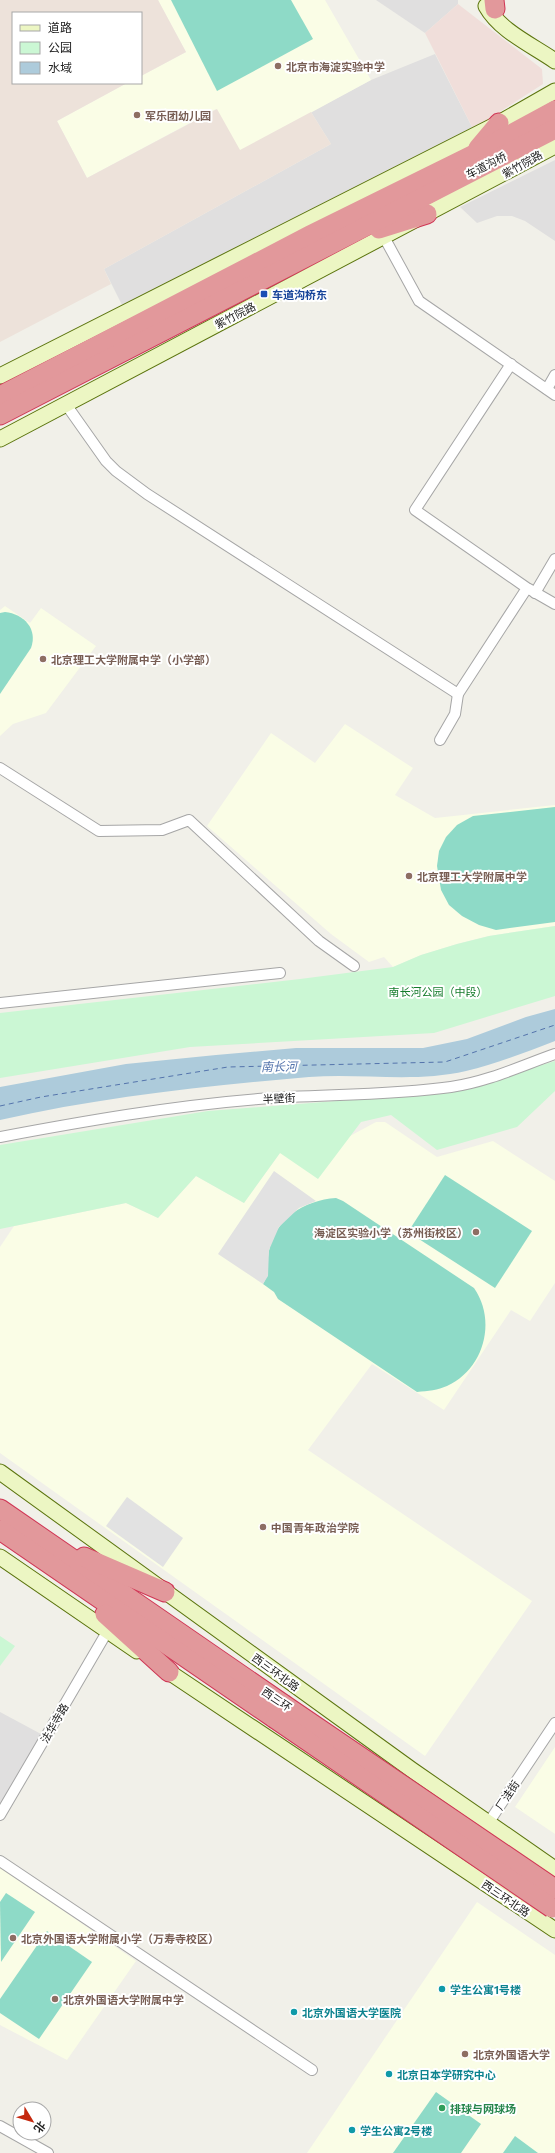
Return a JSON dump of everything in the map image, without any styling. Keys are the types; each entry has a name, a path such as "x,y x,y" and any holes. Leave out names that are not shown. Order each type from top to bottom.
{"highway":[{"name":"车道沟桥","path":"474,154 555,110"},
{"path":"0,396 310,235 474,154 498,123"},
{"name":"车道沟桥","path":"421,207 489,165 555,129"},
{"name":"紫竹院路","path":"0,415 326,246 421,207"},
{"name":"西三环","path":"0,1509 555,1910"},
{"name":"西三环","path":"0,1530 8,1538 555,1889"},
{"path":"42,1539 165,1592"},
{"path":"50,1565 169,1672"}],"street":[{"path":"490,4 492,16 503,26 555,56"},
{"path":"534,44 555,61"},
{"path":"0,376 498,123 555,91"},
{"name":"紫竹院路","path":"0,439 65,403 384,237 421,207 552,147"},
{"path":"384,237 419,301 551,392 555,375"},
{"path":"511,364 415,510 531,591 555,604"},
{"path":"65,403 106,461 116,471 153,498 458,694"},
{"path":"440,740 455,714 458,694 555,559"},
{"path":"0,768 99,831 162,830 189,820 319,942 354,966"},
{"path":"0,1003 280,973"},
{"name":"半壁街","path":"0,1137 94,1119 257,1099 407,1091 452,1086 493,1076 555,1054"},
{"name":"西三环北路","path":"0,1472 412,1770 555,1869"},
{"name":"西三环北路","path":"0,1557 107,1632 555,1930"},
{"name":"法华寺路","path":"0,1815 107,1632"},
{"name":"厂洼街","path":"460,1867 555,1723"},
{"path":"0,1861 312,2070"},
{"path":"0,2126 48,2153"}],"shaded area":[{"path":"0,0 158,0 186,52 142,75 142,12 12,12 12,84 125,84 57,121 87,178 217,109 240,150 311,112 331,144 104,269 111,284 0,342"},
{"name":"北京市海淀实验中学","path":"158,0 325,0 371,80 240,151 216,109 87,178 57,121 125,84 142,84 142,75 186,52"},
{"path":"376,0 458,0 458,4 425,33"},
{"path":"458,4 542,69 543,84 473,129 425,33"},
{"path":"435,54 473,129 124,309 104,269 331,144 311,112 371,80"},
{"path":"555,160 555,241 525,221 512,216 497,216 477,223 460,207"},
{"name":"北京理工大学附属中学（小学部）","path":"5,606 30,623 41,608 96,646 46,713 13,724 0,736 0,610"},
{"name":"北京理工大学附属中学","path":"345,724 413,768 395,795 435,818 555,805 555,926 489,936 457,944 421,955 393,967 384,957 369,962 331,934 207,826 271,733 315,763"},
{"name":"中国青年政治学院","path":"376,1122 385,1122 437,1157 493,1141 555,1181 555,1283 530,1321 511,1310 444,1410 372,1364 308,1450 532,1601 425,1756 0,1453 0,1247 14,1226 126,1203 158,1218 196,1176 244,1203 280,1153 340,1148 350,1136"},
{"path":"274,1171 316,1201 299,1208 279,1227 269,1250 268,1276 263,1284 218,1254"},
{"path":"127,1497 183,1538 163,1567 106,1526"},
{"path":"0,1712 41,1734 0,1807"},
{"path":"555,1747 555,1834 515,1807"},
{"name":"北京外国语大学附属中学","path":"0,1867 136,1961 67,2060 0,2025"},
{"name":"北京外国语大学","path":"477,1902 555,1955 555,2153 307,2153"}],"green space":[{"path":"171,0 291,0 313,39 217,91"},
{"path":"5,612 18,616 28,624 33,635 33,641 31,648 0,694 0,613"},
{"path":"555,807 555,922 496,930 479,925 462,916 449,905 441,890 437,866 439,851 446,837 457,825 473,816"},
{"name":"南长河公园（中段）","path":"555,926 555,996 434,1033 190,1047 0,1078 0,1013 393,967 421,955 457,944 489,936"},
{"path":"555,1061 555,1091 517,1127 437,1150 391,1115 361,1122 318,1179 280,1153 244,1203 196,1176 158,1218 126,1203 0,1229 0,1145 208,1111 450,1092"},
{"path":"445,1175 532,1231 495,1288 408,1232"},
{"path":"336,1198 343,1201 474,1288 481,1301 485,1315 483,1343 478,1356 470,1368 460,1378 444,1387 417,1392 278,1299 274,1292 263,1284 267,1272 268,1256 272,1240 284,1221 302,1207"},
{"path":"0,1636 15,1646 0,1666"},
{"path":"6,1893 35,1912 1,1962 0,1902"},
{"path":"47,1931 92,1962 39,2039 0,2013 0,1999"},
{"name":"排球与网球场","path":"436,2092 481,2124 461,2153 393,2153"},
{"path":"515,2136 538,2153 503,2153"}],"water":[{"name":"南长河","path":"555,1009 555,1041 500,1061 447,1075 408,1077 329,1076 231,1084 115,1099 0,1120 0,1087 126,1064 216,1055 296,1048 423,1048 467,1039 526,1017"}],"ferry route":[{"path":"0,1106 41,1097 228,1067 445,1062 555,1025"}],"place":[{"name":"北京市海淀实验中学","path":"278,66"},
{"name":"军乐团幼儿园","path":"137,115"},
{"name":"车道沟桥东","path":"264,294"},
{"name":"北京理工大学附属中学（小学部）","path":"43,659"},
{"name":"北京理工大学附属中学","path":"409,876"},
{"name":"海淀区实验小学（苏州街校区）","path":"476,1232"},
{"name":"中国青年政治学院","path":"263,1527"},
{"name":"北京外国语大学附属小学（万寿寺校区）","path":"13,1938"},
{"name":"学生公寓1号楼","path":"442,1989"},
{"name":"北京外国语大学附属中学","path":"55,1999"},
{"name":"北京外国语大学医院","path":"294,2012"},
{"name":"北京外国语大学","path":"465,2054"},
{"name":"北京日本学研究中心","path":"389,2074"},
{"name":"排球与网球场","path":"442,2108"},
{"name":"学生公寓2号楼","path":"352,2130"}]}
